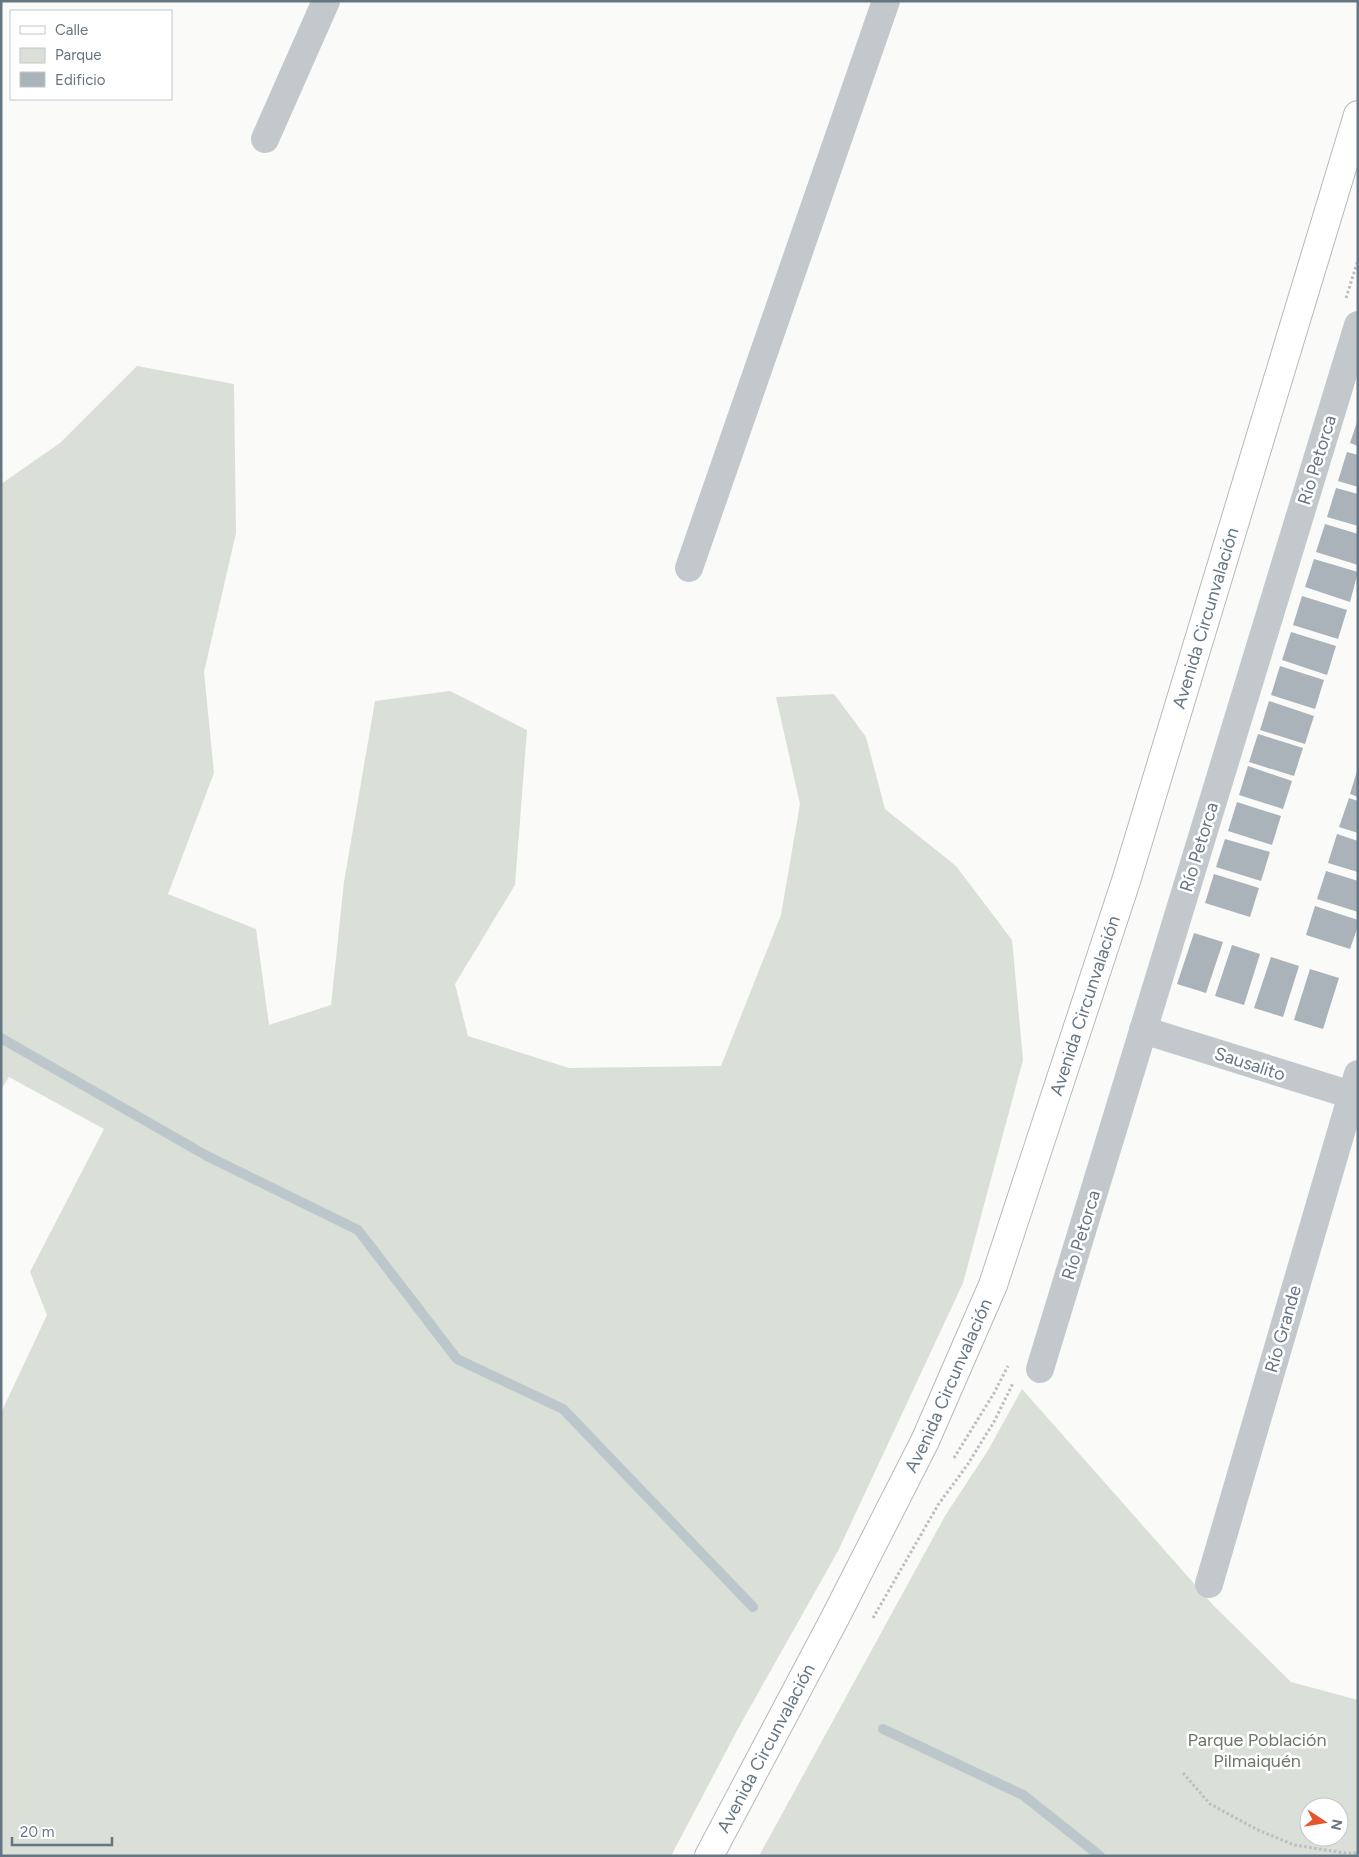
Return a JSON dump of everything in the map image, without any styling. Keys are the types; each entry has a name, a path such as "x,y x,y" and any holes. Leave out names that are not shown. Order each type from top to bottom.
{"main road":[{"name":"Avenida Circunvalación","path":"709,1856 836,1616 920,1450 993,1285 1126,881 1357,123"}],"street":[{"path":"265,139 326,1"},
{"path":"689,568 886,1"},
{"name":"Río Petorca","path":"1040,1369 1358,325"},
{"name":"Sausalito","path":"1143,1030 1356,1089"},
{"name":"Río Grande","path":"1209,1584 1356,1089"}],"path":[{"path":"1183,1773 1210,1804 1258,1830 1294,1845 1358,1854"}],"green space":[{"path":"137,366 234,384 236,533 204,672 214,773 168,894 256,929 269,1025 331,1005 344,882 375,701 450,691 527,730 515,885 455,984 468,1036 569,1068 721,1066 781,915 800,804 776,697 834,694 866,737 885,809 956,866 1012,940 1023,1060 963,1283 838,1551 740,1725 671,1856 1,1856 1,1413 47,1315 30,1272 104,1129 9,1077 1,1089 1,484 60,443"},
{"name":"Parque Población Pilmaiquén","path":"1022,1389 1213,1605 1291,1682 1358,1700 1358,1856 759,1856 945,1516 987,1452"}],"building":[{"path":"1358,422 1358,446 1350,443"},
{"path":"1347,452 1358,455 1358,487 1338,481"},
{"path":"1336,488 1358,494 1358,526 1327,517"},
{"path":"1325,524 1358,534 1358,565 1316,552"},
{"path":"1314,559 1358,572 1350,602 1305,587"},
{"path":"1302,596 1347,610 1338,639 1293,625"},
{"path":"1291,632 1336,646 1327,675 1282,660"},
{"path":"1280,666 1324,680 1315,709 1271,695"},
{"path":"1269,701 1314,716 1305,744 1260,730"},
{"path":"1258,734 1303,748 1294,776 1249,762"},
{"path":"1248,766 1292,781 1283,809 1239,795"},
{"path":"1358,771 1358,797 1350,794"},
{"path":"1349,798 1358,801 1358,833 1339,827"},
{"path":"1237,802 1281,816 1272,845 1228,831"},
{"path":"1337,834 1358,841 1358,872 1328,863"},
{"path":"1225,839 1270,852 1261,881 1216,867"},
{"path":"1326,871 1358,881 1358,912 1317,899"},
{"path":"1214,874 1259,888 1250,917 1205,903"},
{"path":"1315,906 1358,920 1358,926 1350,949 1306,935"},
{"path":"1194,933 1223,942 1206,993 1177,984"},
{"path":"1232,945 1260,954 1244,1005 1215,996"},
{"path":"1271,957 1299,966 1283,1017 1254,1008"},
{"path":"1310,969 1339,978 1323,1029 1294,1020"}],"waterway":[{"path":"1,1038 207,1156 358,1230 457,1359 563,1409 753,1607"},
{"path":"883,1729 1023,1795 1100,1856"}]}
